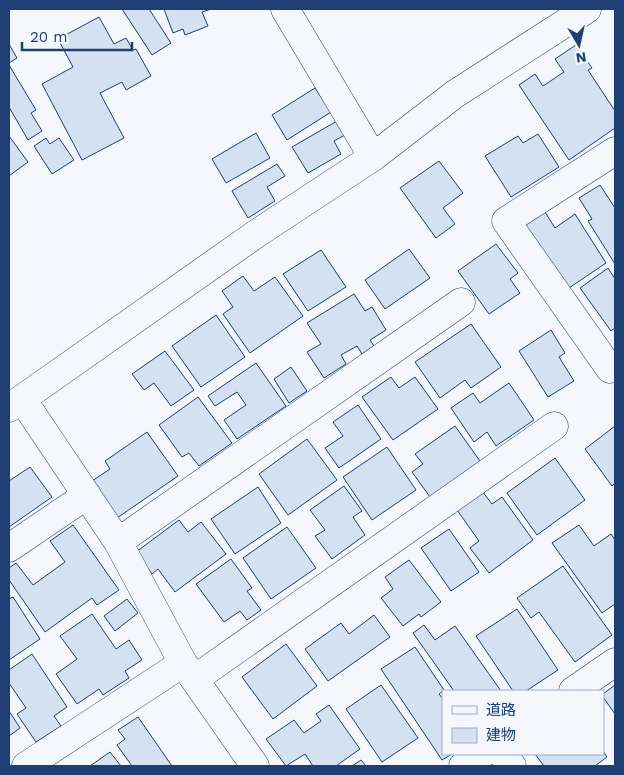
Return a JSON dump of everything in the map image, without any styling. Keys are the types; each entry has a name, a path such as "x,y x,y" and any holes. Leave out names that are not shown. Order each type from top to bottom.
{"street":[{"path":"285,9 373,158"},
{"path":"246,763 190,671 118,542 87,495 15,404 256,234 373,158 455,94 587,9"},
{"path":"615,150 506,221 610,369 615,366"},
{"path":"118,542 461,302"},
{"path":"26,766 190,671 554,426"},
{"path":"9,548 87,495"},
{"path":"574,690 615,662"},
{"path":"463,766 480,755"},
{"path":"504,755 512,766"}],"building":[{"path":"122,9 149,9 171,43 152,55"},
{"path":"164,9 211,9 202,12 208,26 185,35 183,29 173,33"},
{"path":"99,17 114,44 126,38 133,50 136,49 151,76 126,90 122,82 100,93 124,138 82,160 42,84 73,67 58,39"},
{"path":"9,44 17,58 9,63"},
{"path":"576,45 592,68 588,70 615,111 615,128 569,160 519,85 535,74 543,86 564,72 555,59"},
{"path":"9,65 36,110 31,113 42,131 28,140 9,107"},
{"path":"315,88 331,112 287,140 272,115"},
{"path":"337,121 345,135 334,141 341,154 308,173 292,147"},
{"path":"256,133 270,158 226,183 212,159"},
{"path":"538,134 559,167 511,197 485,156 518,136 523,143"},
{"path":"9,136 28,162 9,176"},
{"path":"46,138 50,144 59,138 74,160 52,174 34,146"},
{"path":"439,161 463,193 443,208 455,224 436,238 400,188"},
{"path":"277,164 285,176 267,187 275,201 248,218 232,191"},
{"path":"600,185 615,208 615,264 588,221 592,219 579,198"},
{"path":"545,212 555,228 575,214 606,263 566,290 524,226"},
{"path":"496,244 518,273 510,279 520,293 489,314 458,271"},
{"path":"409,249 430,278 385,309 365,280"},
{"path":"321,250 346,287 308,311 283,274"},
{"path":"608,268 615,279 615,328 611,331 580,288"},
{"path":"243,276 254,291 275,277 303,316 250,353 223,314 233,307 222,291"},
{"path":"354,294 365,311 372,307 386,330 370,340 374,346 362,354 357,346 341,355 346,364 324,378 307,352 321,344 307,323"},
{"path":"216,315 245,357 201,387 172,346"},
{"path":"471,324 501,367 471,388 465,380 440,398 415,362"},
{"path":"551,330 565,353 559,357 574,381 548,397 519,351"},
{"path":"165,351 194,390 171,406 154,383 144,390 132,374"},
{"path":"256,363 286,406 237,439 224,420 246,405 237,392 215,406 208,396"},
{"path":"291,367 307,391 289,403 274,379"},
{"path":"391,377 399,388 415,377 438,409 393,440 362,397"},
{"path":"509,383 534,420 496,446 487,432 474,442 451,408 473,393 480,403"},
{"path":"198,397 232,443 199,466 189,453 182,457 159,425"},
{"path":"358,405 381,439 339,468 325,448 343,436 333,422"},
{"path":"455,426 480,461 430,497 412,472 423,464 415,454"},
{"path":"615,426 615,483 612,486 585,449"},
{"path":"147,432 178,476 117,518 92,481 110,469 105,461"},
{"path":"307,439 337,480 288,515 259,474"},
{"path":"387,447 416,490 372,520 343,477"},
{"path":"555,458 585,500 537,535 507,493"},
{"path":"30,467 52,497 9,527 9,481"},
{"path":"344,486 362,511 353,517 365,535 332,559 315,536 325,530 310,510"},
{"path":"258,487 281,523 235,554 211,519"},
{"path":"482,491 492,504 502,497 533,540 489,573 470,548 479,541 457,510"},
{"path":"179,520 188,532 201,522 226,554 175,592 158,569 152,574 136,552"},
{"path":"73,525 119,590 97,605 92,598 45,632 9,580 9,568 16,563 33,585 65,562 50,541"},
{"path":"579,525 594,546 611,534 615,540 615,604 602,613 552,543"},
{"path":"287,527 316,568 271,599 243,558"},
{"path":"449,529 479,572 451,591 421,548"},
{"path":"231,559 252,588 247,591 261,610 247,620 240,611 224,622 196,584"},
{"path":"409,560 441,602 421,617 419,614 403,626 381,598 393,589 385,577"},
{"path":"563,566 612,635 575,662 539,612 531,618 517,598"},
{"path":"13,597 40,639 9,660 9,599"},
{"path":"127,599 138,613 115,631 104,616"},
{"path":"517,609 558,670 528,690 512,690 476,636"},
{"path":"92,614 116,649 129,640 142,660 125,671 129,678 103,695 99,689 77,704 56,674 77,659 60,636"},
{"path":"374,615 390,637 328,681 305,649 341,623 349,634"},
{"path":"424,625 435,640 455,626 500,690 453,690 413,633"},
{"path":"286,644 317,686 273,719 242,677"},
{"path":"415,647 444,690 439,694 442,698 442,755 450,755 442,760 381,669"},
{"path":"32,654 67,707 54,716 61,726 36,742 17,714 26,708 9,683 9,670"},
{"path":"381,685 418,738 382,762 346,709"},
{"path":"615,685 615,714 604,698 604,693"},
{"path":"329,705 360,749 336,766 313,766 305,754 286,766 266,739 294,720 304,733 321,721 316,714"},
{"path":"9,711 20,728 9,736"},
{"path":"138,717 172,766 132,766 117,745 125,739 118,730"},
{"path":"110,752 121,766 90,766"},
{"path":"604,752 607,757 595,766 544,766 536,755 604,755"},
{"path":"361,760 366,766 352,766"}]}
